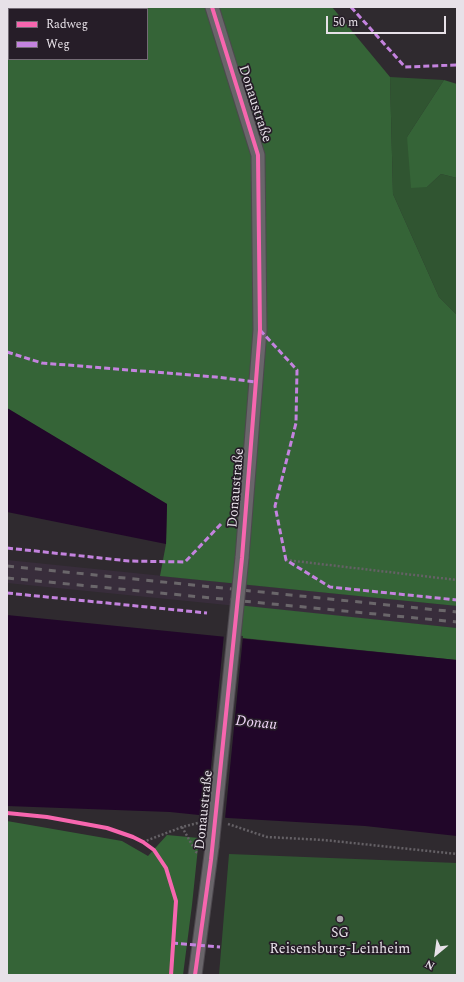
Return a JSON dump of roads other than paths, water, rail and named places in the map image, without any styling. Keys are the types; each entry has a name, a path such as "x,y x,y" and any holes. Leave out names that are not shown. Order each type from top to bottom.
{"street":[{"name":"Donaustraße","path":"195,975 212,847 242,558 260,330 258,155 212,7"}],"water":[{"path":"7,408 167,504 166,544 7,512"},
{"name":"Donau","path":"7,615 457,660 457,836 365,826 228,818 170,812 7,806"}],"railway":[{"path":"7,566 457,612"},
{"path":"7,578 457,622"}],"place":[{"name":"SG Reisensburg-Leinheim","path":"340,919"}]}
